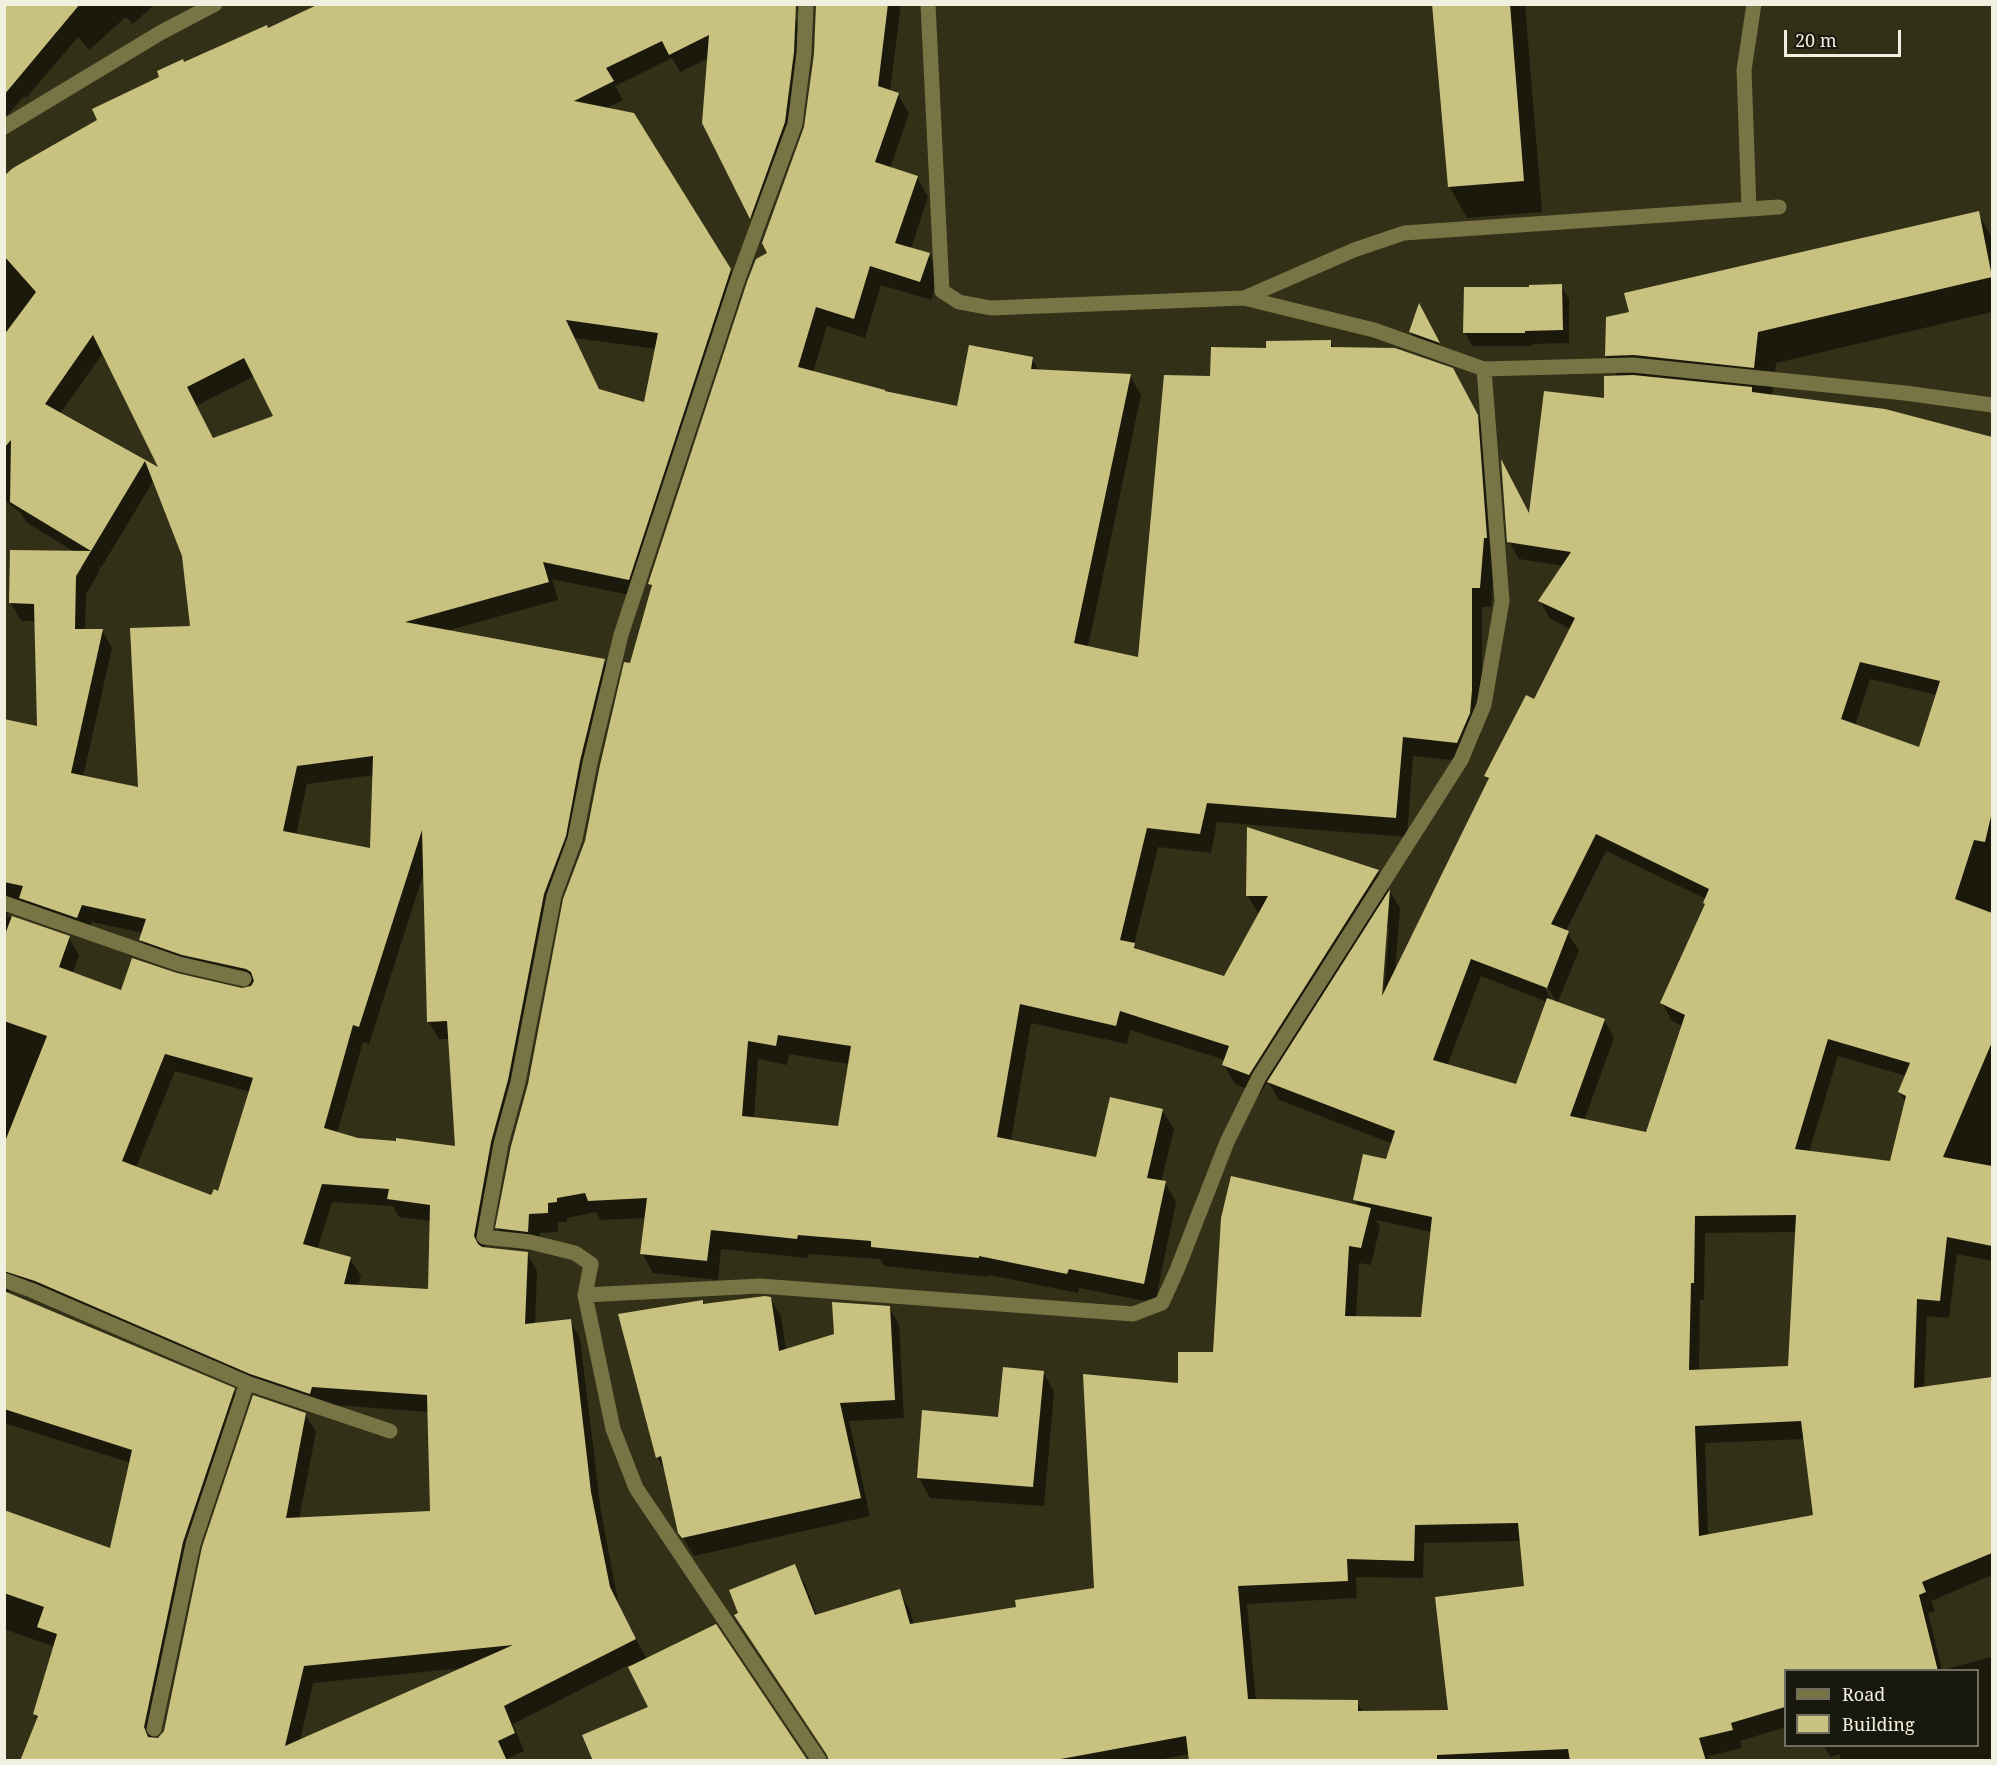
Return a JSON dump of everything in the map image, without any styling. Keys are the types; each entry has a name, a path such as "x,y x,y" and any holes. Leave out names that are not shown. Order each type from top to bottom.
{"street":[{"path":"4,128 160,33 215,4"},
{"path":"806,4 804,54 795,124 738,279 621,635 590,763 575,839 554,896 518,1082 501,1144 484,1237 530,1242 575,1253 591,1264 585,1295 613,1429 636,1488 819,1761"},
{"path":"928,4 942,291 959,302 991,308 1244,298 1374,330 1484,369 1634,365 1905,393 1992,405"},
{"path":"1749,209 1744,70 1754,4"},
{"path":"1244,298 1354,250 1404,233 1779,207"},
{"path":"585,1295 760,1286 1133,1314 1162,1304 1227,1142 1259,1077 1461,760 1484,705 1502,601 1484,369"},
{"path":"4,903 179,964 244,979"},
{"path":"4,1280 247,1383 390,1431"},
{"path":"154,1729 193,1544 247,1383"}],"building":[{"path":"4,4 80,4 4,95"},
{"path":"319,4 796,4 794,52 785,122 750,219 702,123 709,35 669,55 662,41 606,68 614,81 574,101 634,113 731,269 629,580 543,562 549,582 405,622 605,659 580,761 566,836 544,894 508,1080 491,1142 474,1236 482,1247 528,1252 525,1324 571,1319 591,1492 610,1587 636,1639 504,1706 515,1733 498,1741 507,1761 20,1761 38,1716 33,1714 57,1634 37,1627 44,1607 4,1593 4,1510 110,1548 132,1450 4,1409 4,1291 235,1388 183,1542 144,1727 148,1737 158,1738 164,1731 202,1547 253,1395 306,1413 286,1518 430,1511 427,1395 312,1387 310,1394 250,1374 35,1281 4,1271 4,1144 47,1036 4,1021 4,937 12,916 70,936 59,967 121,990 132,958 177,973 242,988 251,986 254,981 251,972 246,969 182,955 139,940 146,919 82,905 77,918 19,898 23,886 4,882 4,719 37,726 34,604 9,603 10,550 91,551 10,502 11,440 4,448 4,335 36,292 4,256 4,176 13,168 97,120 92,109 159,77 157,71 183,59 184,62 267,25 268,28","holes":["566,320 658,333 644,402 599,389","93,335 158,467 45,404","244,358 273,416 213,438 187,387","145,461 182,556 190,626 130,628 138,787 71,773 103,629 75,629 76,576","373,756 370,848 283,831 297,766","422,830 427,1022 447,1021 455,1146 396,1138 396,1141 358,1138 324,1128 353,1025 359,1027","165,1054 253,1078 218,1191 214,1189 211,1195 122,1161","322,1184 389,1189 387,1199 430,1205 428,1289 344,1284 351,1257 303,1244","513,1645 285,1746 304,1666"]},
{"path":"816,4 888,4 878,86 899,93 875,162 918,176 895,243 930,253 920,282 870,266 854,319 816,307 798,367 885,391 957,406 969,345 1033,357 1031,369 1131,374 1074,643 1138,657 1164,375 1210,376 1211,347 1266,348 1266,341 1331,340 1331,347 1395,348 1453,368 1478,415 1487,538 1484,538 1480,588 1472,588 1470,713 1457,743 1403,737 1396,818 1207,803 1200,834 1147,828 1120,940 1135,943 1134,948 1224,976 1268,896 1246,896 1247,827 1379,870 1249,1075 1222,1065 1229,1046 1120,1011 1116,1026 1020,1004 997,1137 1096,1157 1110,1097 1163,1109 1147,1178 1166,1181 1144,1284 1069,1269 1067,1274 979,1256 979,1258 871,1247 871,1241 798,1235 797,1239 711,1230 707,1261 640,1254 647,1198 588,1201 585,1193 557,1198 557,1202 548,1203 548,1213 529,1214 528,1232 495,1228 511,1146 528,1084 563,899 585,841 624,662 630,663 652,585 648,584 747,282 756,259 767,253 762,243 804,127 814,54","holes":["778,1035 851,1046 838,1126 742,1116 748,1041 776,1046"]},
{"path":"1432,4 1510,4 1524,181 1448,187"},
{"path":"1979,211 1992,277 1758,332 1754,368 1634,355 1605,356 1606,317 1629,312 1624,293"},
{"path":"1562,284 1563,330 1525,331 1525,333 1463,333 1464,287 1529,287 1529,285"},
{"path":"1419,303 1440,343 1409,332"},
{"path":"1633,375 1752,387 1752,392 1885,409 1992,437 1992,812 1985,842 1974,840 1955,899 1992,913 1992,1042 1943,1157 1992,1166 1992,1246 1947,1237 1940,1301 1917,1299 1914,1388 1992,1377 1992,1553 1922,1582 1926,1592 1919,1595 1938,1669 1784,1669 1784,1707 1731,1723 1733,1730 1699,1738 1706,1761 1570,1761 1568,1749 1437,1755 1437,1761 1189,1761 1186,1736 1050,1761 829,1761 734,1615 738,1613 729,1590 795,1564 815,1615 900,1589 910,1624 1016,1607 1015,1600 1094,1588 1083,1374 1178,1383 1178,1352 1213,1352 1221,1218 1231,1176 1371,1208 1361,1248 1349,1246 1345,1316 1421,1317 1432,1217 1353,1200 1363,1154 1386,1159 1395,1131 1267,1082 1390,889 1382,996 1489,778 1484,776 1526,695 1534,699 1575,618 1538,601 1571,552 1507,542 1501,459 1529,513 1544,391 1604,398 1604,376","holes":["1860,662 1940,681 1919,747 1841,719","1596,834 1709,889 1703,903 1705,904 1660,1003 1685,1015 1646,1132 1570,1116 1605,1019 1547,998 1516,1084 1433,1060 1471,959 1547,988 1569,931 1551,924","1828,1039 1910,1063 1898,1092 1906,1096 1890,1161 1795,1149","1796,1215 1788,1366 1689,1370 1695,1216","1801,1421 1813,1515 1699,1536 1695,1426","1518,1523 1524,1586 1435,1597 1448,1710 1358,1711 1358,1700 1248,1699 1238,1586 1348,1581 1347,1559 1414,1561 1415,1525"]},
{"path":"771,1297 779,1351 834,1334 832,1302 890,1306 895,1400 840,1403 861,1498 682,1538 678,1533 661,1456 656,1458 618,1314 703,1300 703,1304"},
{"path":"1003,1367 1044,1371 1033,1487 917,1478 922,1410 998,1417"},
{"path":"716,1624 808,1761 593,1761 582,1735 648,1707 628,1667"}]}
